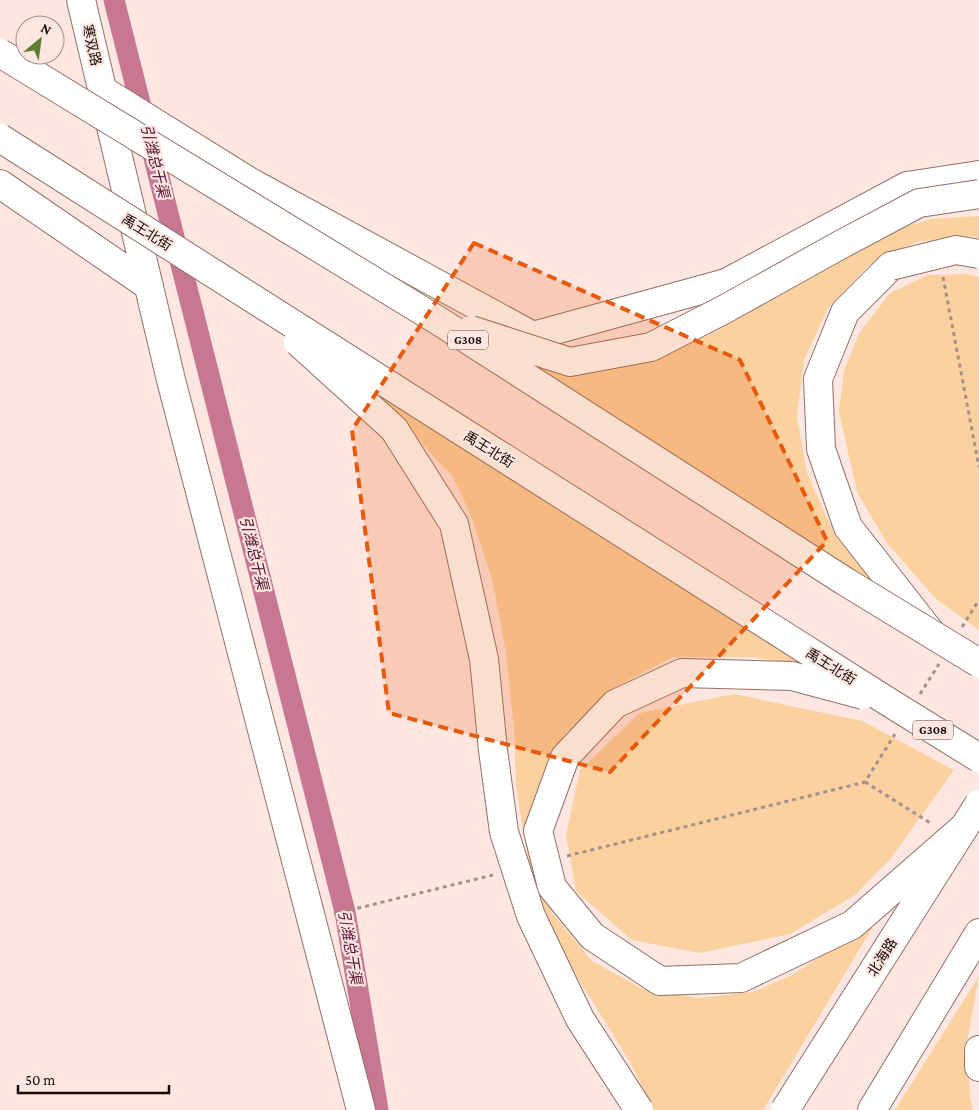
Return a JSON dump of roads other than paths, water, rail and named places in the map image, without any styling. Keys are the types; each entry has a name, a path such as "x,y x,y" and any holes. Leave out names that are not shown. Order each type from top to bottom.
{"main road":[{"name":"寒双路","path":"81,0 171,380 362,1110"},
{"name":"G308","path":"0,53 434,318 846,582 979,663"},
{"path":"103,90 250,182 533,336 726,283 907,186 979,175"},
{"name":"禹王北街","path":"0,138 979,758"},
{"path":"0,184 149,286"},
{"path":"434,318 570,362 651,347 725,309 919,203 979,194"},
{"path":"944,641 848,527 821,449 818,379 845,312 891,266 956,250 979,254"},
{"path":"239,290 394,429 454,524 484,660 504,832 531,916 580,1019 639,1110"},
{"path":"887,701 792,676 682,672 615,704 565,757 538,831 552,887 592,936 660,981 741,978 852,925 951,828"},
{"name":"北海路","path":"785,1110 951,828 979,804"},
{"path":"872,1110 979,933"},
{"path":"979,1050 979,1066"}],"waterway":[{"name":"引潍总干渠","path":"114,0 345,912 378,1110"}]}
